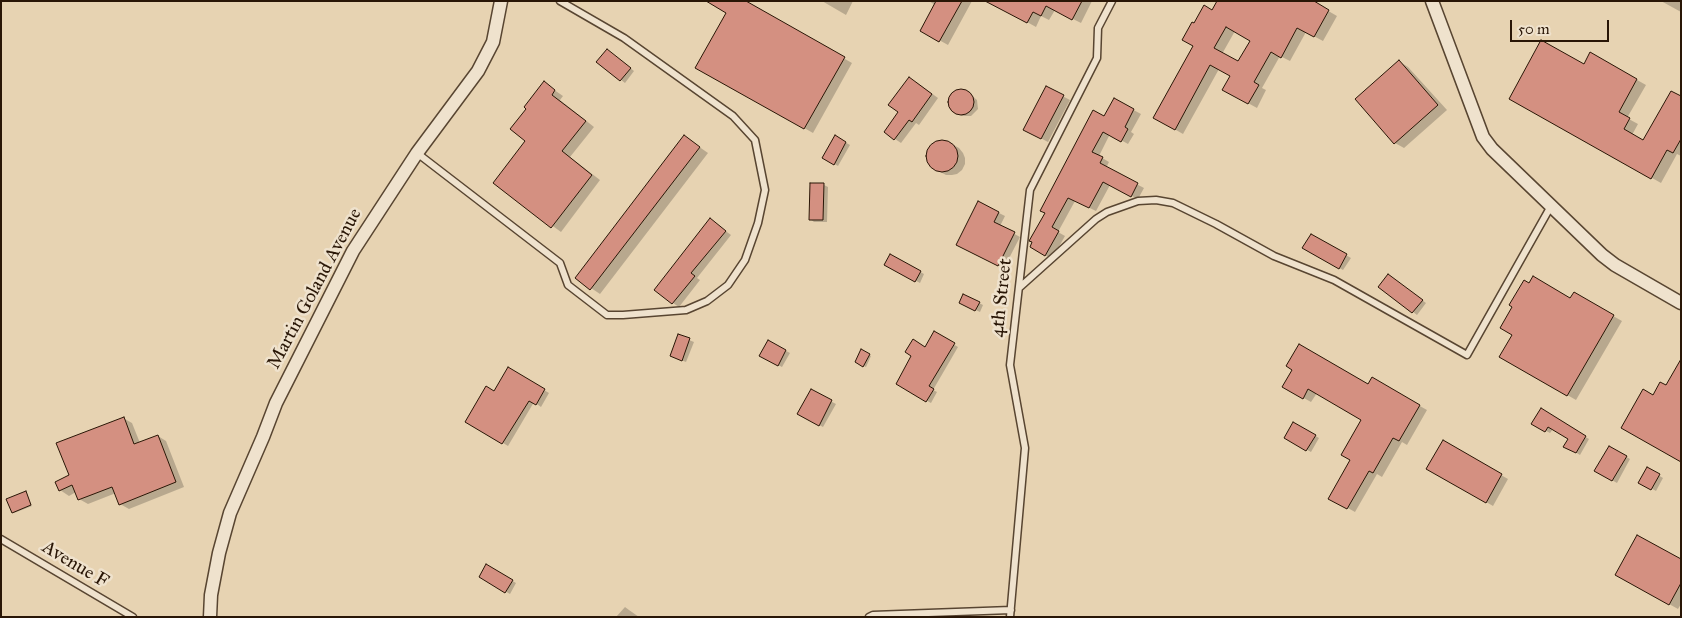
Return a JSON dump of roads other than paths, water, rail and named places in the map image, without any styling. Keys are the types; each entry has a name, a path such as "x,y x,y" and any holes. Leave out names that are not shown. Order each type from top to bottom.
{"street":[{"name":"Martin Goland Avenue","path":"210,617 211,595 219,553 230,513 276,403 354,251 416,153 478,71 493,42 501,1"},
{"path":"1432,1 1483,137 1492,149 1602,255 1681,303"}],"lane":[{"path":"416,153 560,263 568,285 607,314 623,316 686,310 708,301 728,285 746,260 758,223 765,190 755,140 726,110 624,38 560,1"},
{"name":"4th Street","path":"1011,613 1025,448 1010,365 1030,190 1097,58 1098,28 1112,1"},
{"path":"1019,288 1096,219 1107,212 1138,201 1156,200 1173,203 1274,256 1334,280 1467,355 1550,206"},
{"name":"Avenue F","path":"1,539 133,617"},
{"path":"869,617 873,615 1011,613"}]}
